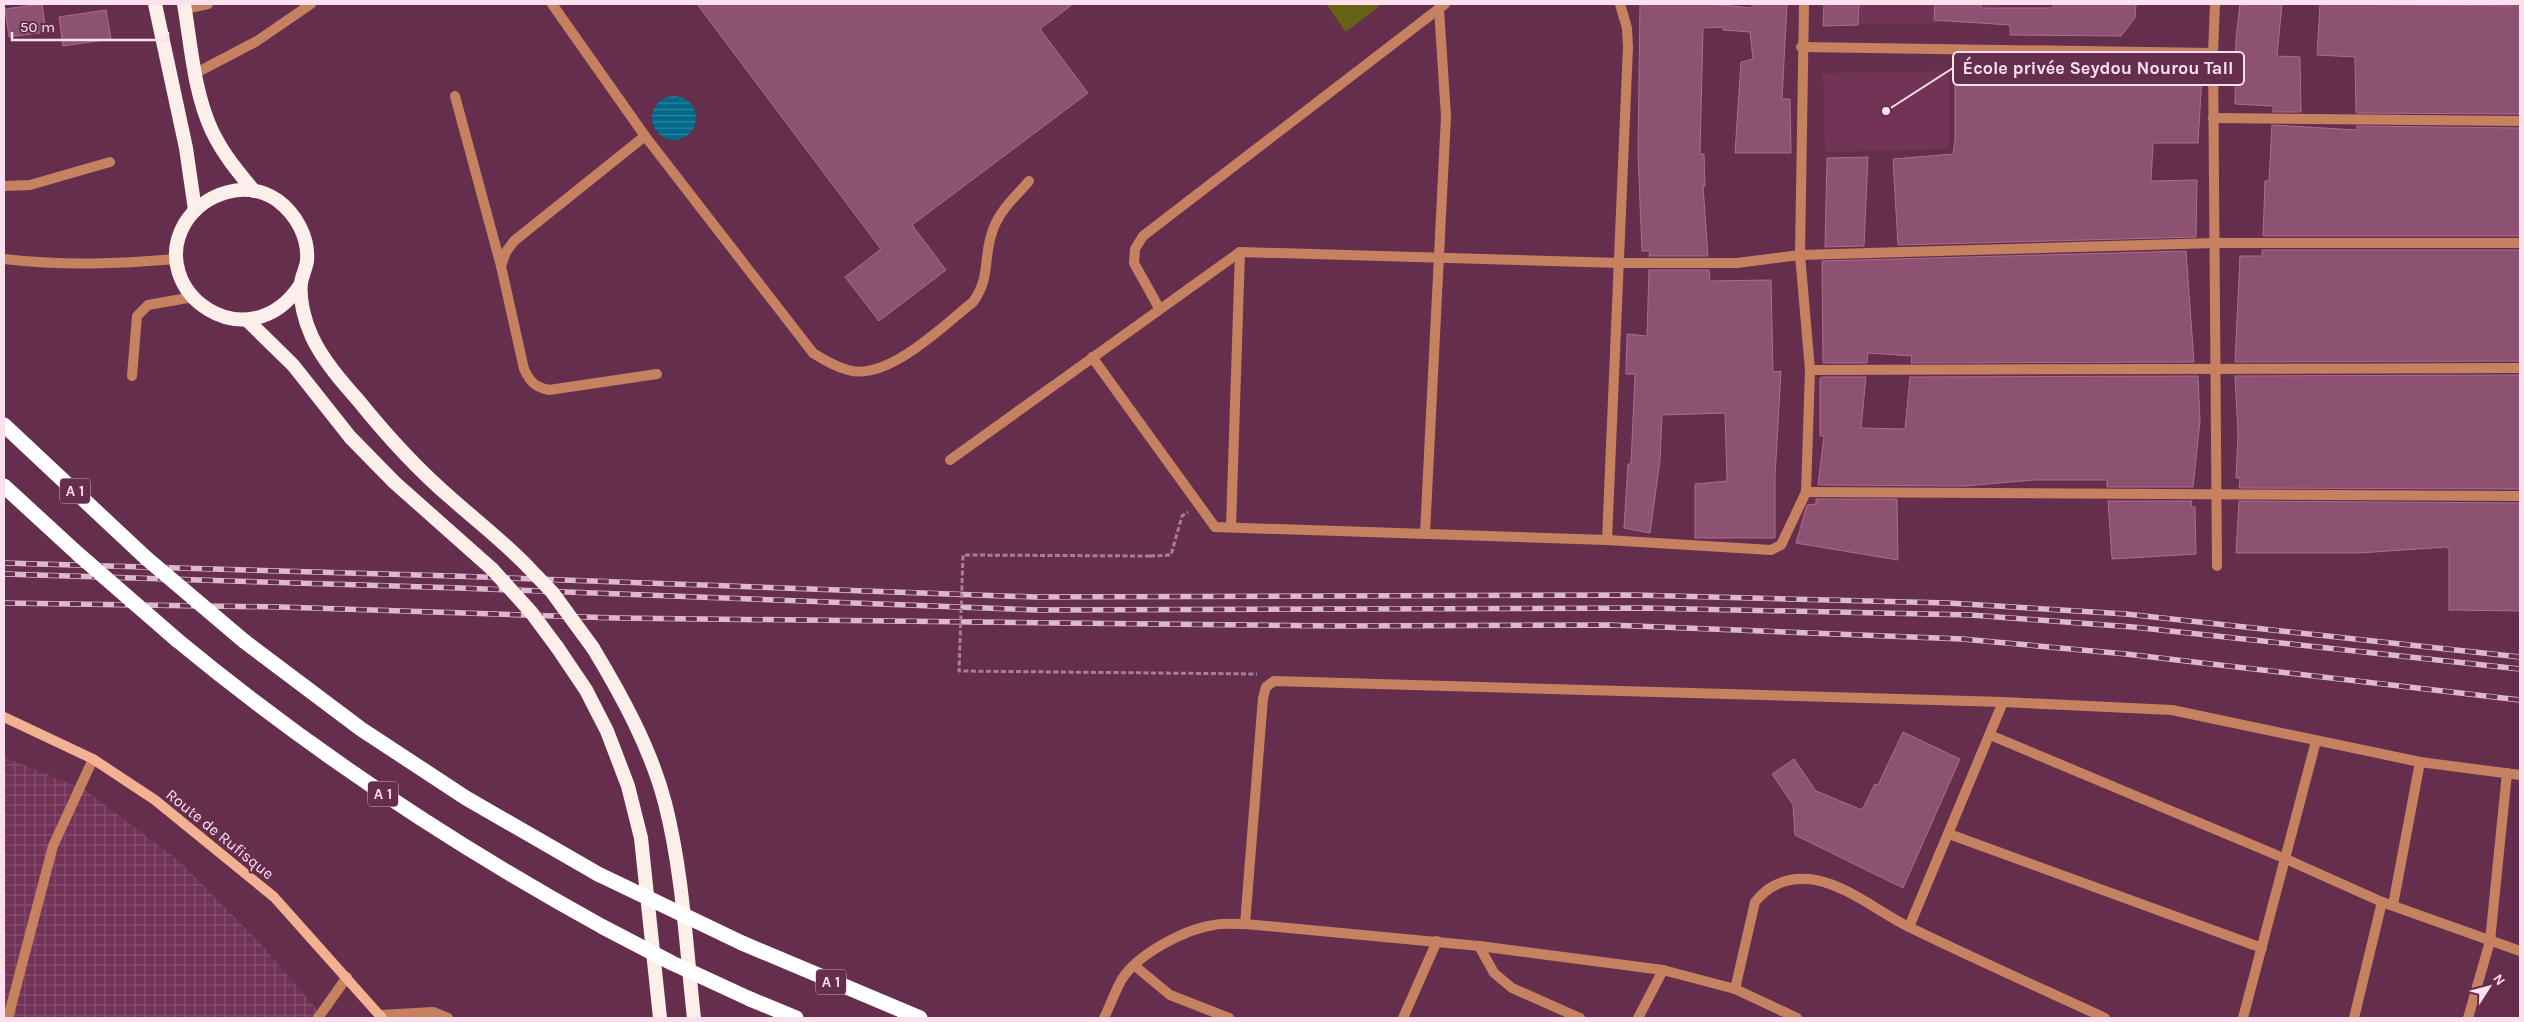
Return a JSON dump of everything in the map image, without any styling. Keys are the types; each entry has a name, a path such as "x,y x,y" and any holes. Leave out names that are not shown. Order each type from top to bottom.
{"highway":[{"path":"155,4 186,148 194,210"},
{"path":"185,6 196,73 211,130 223,152 254,191"},
{"path":"301,284 291,298 279,309 264,317 247,320 227,318 208,310 193,297 182,279 177,259 178,242 184,225 194,210 204,202 222,193 241,190 254,191 276,200 294,216 305,237 307,261 301,284 303,309 312,336 346,387 392,441 423,472 494,532 528,566 552,592 593,648 615,684 652,763 665,803 679,878 694,1018"},
{"path":"247,320 287,358 350,436 394,482 492,569 531,612 586,690 607,731 628,786 641,838 660,1018"},
{"name":"A 1","path":"4,425 146,558 244,641 369,735 466,798 598,874 742,943 920,1018"},
{"name":"A 1","path":"4,486 78,554 238,691 301,738 377,790 458,844 603,927 750,999 796,1018"}],"main road":[{"name":"Route de Rufisque","path":"4,717 93,759 156,800 274,897 381,1017"}],"street":[{"path":"185,6 208,4"},
{"path":"196,73 257,41 312,4"},
{"path":"552,4 645,136 813,353 849,371 871,371 892,363 973,302 986,278 989,243 994,227 1004,210 1030,181"},
{"path":"1607,540 1628,46 1627,28 1620,4"},
{"path":"1092,357 1215,527 1607,540 1771,550 1781,545 1806,492 1810,370 1800,255 1801,47 1804,4"},
{"path":"2215,4 2213,118 2217,566"},
{"path":"1425,534 1446,116 1442,6"},
{"path":"1159,308 1134,263 1135,249 1143,236 1442,6"},
{"path":"1801,47 2213,53"},
{"path":"455,96 502,266 524,369 529,380 538,388 549,390 657,374"},
{"path":"2213,118 2520,121"},
{"path":"502,266 506,252 514,241 645,136"},
{"path":"4,186 30,185 110,162"},
{"path":"950,460 1159,308 1240,252 1620,263 1737,263 1800,255 2214,244 2520,242"},
{"path":"1230,527 1240,252"},
{"path":"4,259 53,265 109,264 177,259"},
{"path":"132,376 138,316 142,310 148,304 193,297"},
{"path":"1810,370 2520,368"},
{"path":"1806,492 2520,496"},
{"path":"1245,924 1263,698 1266,687 1274,681 2003,702 2172,710 2316,742 2420,762 2520,775"},
{"path":"1909,927 1950,834 2003,702"},
{"path":"1990,735 2286,859 2382,902 2520,951"},
{"path":"2244,1018 2316,742"},
{"path":"8,1018 53,846 93,759"},
{"path":"2393,905 2420,762"},
{"path":"2468,1018 2490,941 2507,773"},
{"path":"1950,834 2262,948"},
{"path":"1735,989 1755,902 1764,891 1779,882 1796,879 1816,880 1849,894 1909,927 2105,1018"},
{"path":"2354,1018 2382,902"},
{"path":"1104,1018 1123,978 1141,959 1174,939 1194,930 1215,925 1245,924 1479,946 1663,970 1735,989 1797,1018"},
{"path":"1403,1018 1437,942"},
{"path":"1479,946 1494,973 1512,988 1580,1018"},
{"path":"1135,966 1170,995 1229,1018"},
{"path":"1638,1018 1663,970"},
{"path":"318,1018 346,977"},
{"path":"381,1017 434,1012 448,1018"}],"path":[{"path":"1198,504 1182,516 1171,554 1150,556 962,555 959,671 1256,674"}],"shaded area":[{"path":"1326,4 1382,4 1346,32"},
{"path":"1828,4 1997,4 1998,22 1828,25"},
{"path":"1949,71 1949,149 1825,152 1823,73"},
{"path":"4,757 85,790 179,861 260,943 324,1018 4,1018"}],"water":[{"path":"678,96 690,102 695,109 695,127 690,134 683,139 670,140 662,137 655,130 652,114 655,106 662,99"}],"building":[{"path":"42,4 46,32 9,37 5,9"},
{"path":"697,4 1073,4 1040,29 1088,93 912,225 946,270 879,321 845,277 881,249"},
{"path":"1640,4 1711,4 1752,8 1752,4 1787,4 1782,99 1790,99 1791,153 1735,153 1741,62 1753,59 1750,32 1723,30 1723,27 1703,28 1700,154 1704,154 1705,186 1703,186 1708,256 1649,256 1650,251 1642,251 1638,154"},
{"path":"1824,4 1859,4 1858,25 1823,26"},
{"path":"1935,4 1981,4 1981,8 2051,8 2055,4 2136,4 2135,18 2121,36 2010,35 2010,25 1934,20"},
{"path":"2240,4 2282,4 2277,56 2300,57 2301,112 2273,112 2273,106 2235,104 2236,38"},
{"path":"2320,4 2520,6 2520,114 2356,113 2355,57 2317,55"},
{"path":"106,10 111,39 63,46 59,17"},
{"path":"2034,68 2162,74 2163,71 2202,75 2198,143 2153,143 2151,181 2197,180 2196,237 1898,245 1893,159 1953,154 1955,139 1955,71 1999,70 2034,73"},
{"path":"2272,125 2357,130 2357,126 2520,128 2520,236 2263,236 2265,181 2269,181"},
{"path":"1868,157 1864,246 1825,247 1827,158"},
{"path":"2262,250 2520,250 2520,361 2235,362 2240,256 2262,256"},
{"path":"2186,251 2194,362 1911,363 1912,356 1868,353 1867,363 1823,363 1822,261"},
{"path":"1649,270 1709,270 1710,281 1771,280 1773,372 1781,371 1775,476 1775,538 1695,538 1695,484 1727,481 1725,413 1662,415 1660,460 1650,533 1624,528 1628,464 1631,464 1635,374 1626,374 1627,334 1647,336"},
{"path":"2520,375 2520,489 2239,488 2240,478 2236,478 2238,434 2235,376"},
{"path":"2198,376 2200,421 2193,487 2107,487 2107,480 2034,480 1965,486 1818,485 1824,436 1820,436 1820,378 1823,377 1866,377 1861,428 1905,429 1910,377"},
{"path":"1816,499 1897,499 1898,560 1796,543 1807,505 1816,504"},
{"path":"2108,501 2192,501 2191,507 2195,507 2196,554 2112,559"},
{"path":"2239,501 2520,503 2520,611 2449,610 2449,551 2447,547 2359,553 2236,553"},
{"path":"1903,732 1960,759 1903,888 1795,835 1793,805 1772,774 1794,759 1816,791 1862,810 1875,784 1878,785"}],"railway":[{"path":"4,563 453,576 1035,597 1633,595 1948,603 2126,614 2520,657"},
{"path":"4,574 460,588 1038,610 1644,608 1971,615 2133,627 2520,669"},
{"path":"4,603 281,607 616,618 1335,626 1610,625 1962,639 2126,654 2520,700"}],"place":[{"name":"École privée Seydou Nourou Tall","path":"1886,111"}]}
